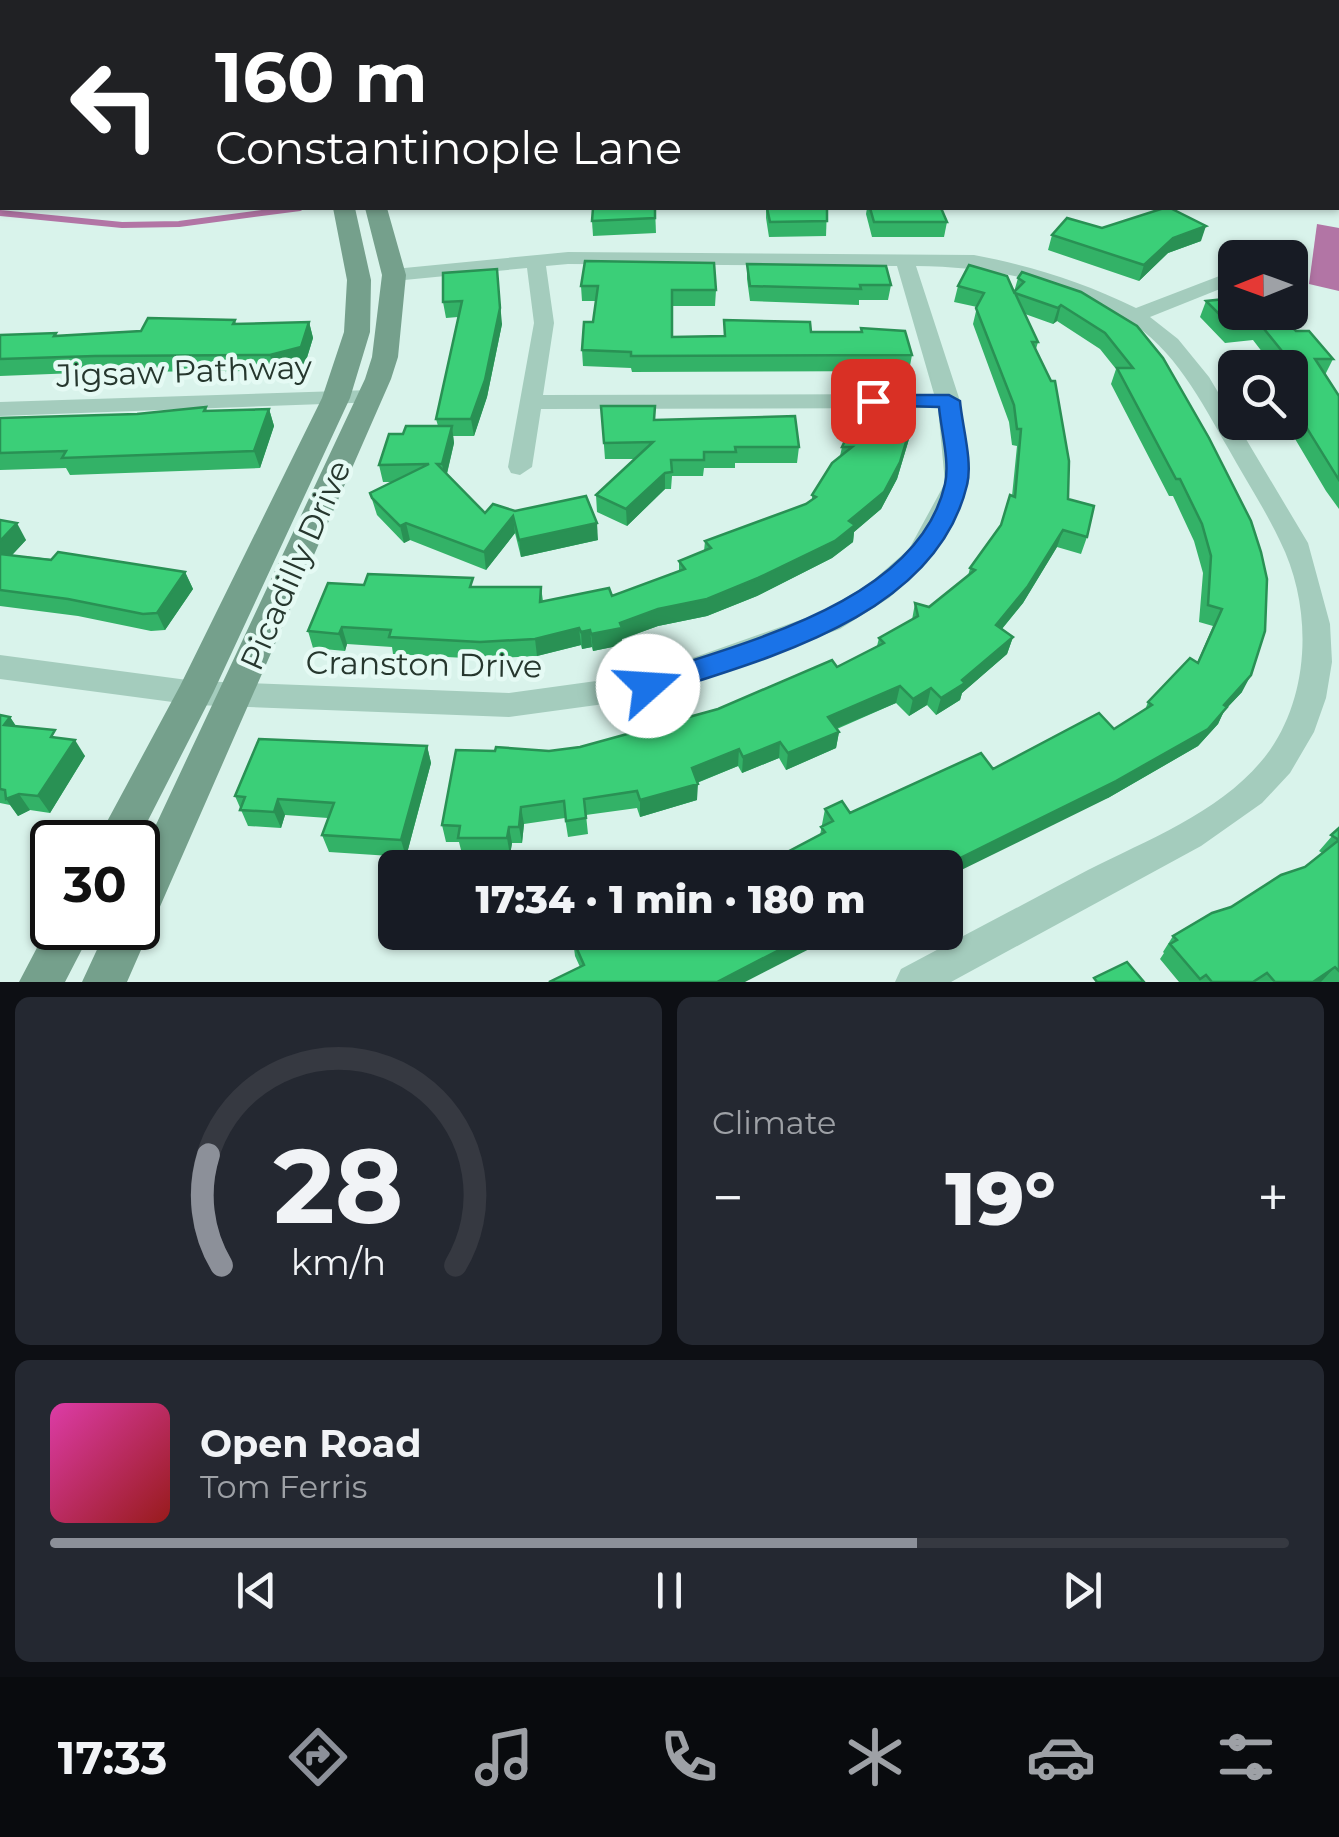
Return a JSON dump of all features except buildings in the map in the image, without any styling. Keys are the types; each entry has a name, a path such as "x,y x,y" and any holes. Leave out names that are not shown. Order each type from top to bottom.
{"street":[{"name":"Picadilly Drive","path":"128,820 194,693 336,398 358,332 359,280 344,210"},
{"name":"Picadilly Drive","path":"160,862 371,397 385,357 394,275 377,210"},
{"name":"Cranston Drive","path":"0,667 194,693 509,705 648,686 830,622 879,592 918,556 957,483 949,401 904,258"},
{"path":"394,275 536,260 974,261 1030,272 1087,292 1135,316 1186,360 1294,543 1314,595 1320,626 1315,689 1303,724 1270,773 1214,821 914,982"},
{"path":"520,467 544,324 536,260"},
{"path":"1135,316 1218,282"},
{"name":"Jigsaw Pathway","path":"0,409 371,397"},
{"path":"531,402 949,401"},
{"path":"41,982 59,950"},
{"path":"104,982 119,950"}],"shaded area":[{"path":"1317,224 1339,228 1339,291 1309,284"}],"waterway":[{"path":"0,213 122,225 179,224 285,210"}],"route":[{"path":"648,686 830,622 879,592 918,556 957,483 954,418 949,401 873,401"}]}
